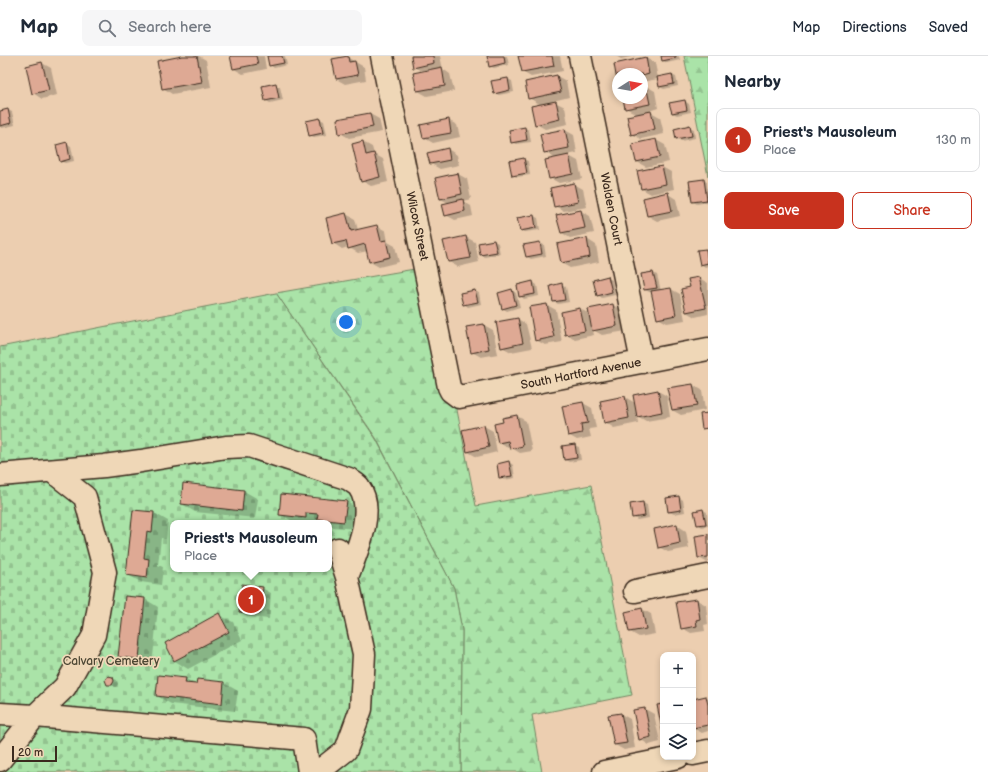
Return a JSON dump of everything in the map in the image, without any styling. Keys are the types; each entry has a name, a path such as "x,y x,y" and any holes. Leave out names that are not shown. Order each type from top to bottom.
{"street":[{"name":"Wilcox Street","path":"382,56 449,387 454,395"},
{"name":"Walden Court","path":"580,56 642,362"},
{"name":"South Hartford Avenue","path":"454,395 459,398 708,348"},
{"path":"0,475 104,466 226,446 249,446 349,479 358,487 363,496 366,511 360,542 347,577"},
{"path":"85,498 104,466"},
{"path":"0,760 35,716 65,687 94,635 106,572 85,498 52,471"},
{"path":"318,772 346,750 361,709 364,654 347,577 338,549"},
{"path":"635,590 708,576"},
{"path":"0,714 304,739 309,772"},
{"path":"696,753 708,751"},
{"path":"604,772 663,760"}],"green space":[{"path":"684,56 708,56 708,176"},
{"path":"426,267 476,506 591,485 632,695 532,715 542,772 461,772 462,630 454,588 376,438 276,293"},
{"name":"Calvary Cemetery","path":"276,293 376,439 454,588 462,630 461,772 0,772 0,347"}],"building":[{"path":"182,56 197,56 202,82 162,89 157,61"},
{"path":"230,56 256,56 258,64 233,69"},
{"path":"267,56 282,56 284,63 269,66"},
{"path":"348,56 349,62 355,61 358,75 336,79 332,59"},
{"path":"411,56 433,56 434,63 413,68"},
{"path":"487,56 504,56 505,63 489,67"},
{"path":"518,56 552,56 554,66 522,72"},
{"path":"661,56 676,56 676,58 662,61"},
{"path":"646,57 648,68 615,68 614,64"},
{"path":"42,62 49,90 32,94 26,66"},
{"path":"442,67 445,86 417,91 413,73"},
{"path":"672,74 674,84 659,87 657,77"},
{"path":"557,75 561,92 528,99 525,82"},
{"path":"508,78 510,90 494,94 491,81"},
{"path":"276,83 279,98 265,101 262,86"},
{"path":"648,94 650,104 625,109 624,104 648,104"},
{"path":"685,100 687,110 672,113 669,103"},
{"path":"556,101 560,119 535,125 531,106"},
{"path":"8,109 11,123 0,126 0,111"},
{"path":"651,111 655,129 631,135 627,116"},
{"path":"370,113 373,127 339,134 337,119"},
{"path":"320,118 323,133 309,136 306,121"},
{"path":"449,119 451,133 423,138 420,125"},
{"path":"690,125 692,136 676,139 674,129"},
{"path":"525,127 527,140 511,143 509,130"},
{"path":"565,129 569,148 544,153 540,134"},
{"path":"656,139 660,157 636,162 632,144"},
{"path":"363,141 366,155 374,153 380,177 361,182 352,144"},
{"path":"67,142 70,159 60,162 56,145"},
{"path":"448,148 450,160 430,164 427,153"},
{"path":"569,155 573,174 549,179 545,160"},
{"path":"524,158 527,173 512,176 509,161"},
{"path":"662,166 666,184 641,189 637,171"},
{"path":"458,173 462,194 440,199 435,178"},
{"path":"704,179 707,200 692,202 689,181"},
{"path":"574,183 578,202 554,207 550,188"},
{"path":"668,192 672,211 647,216 643,198"},
{"path":"463,199 465,211 445,216 442,204"},
{"path":"581,210 585,228 561,233 556,215"},
{"path":"346,213 351,231 377,225 381,241 386,240 390,257 369,262 365,244 348,249 346,241 332,244 326,218"},
{"path":"534,215 536,228 520,231 517,218"},
{"path":"466,236 471,258 448,262 443,241"},
{"path":"587,238 590,257 561,263 557,244"},
{"path":"494,240 497,252 480,255 478,243"},
{"path":"540,242 542,254 526,257 523,245"},
{"path":"706,249 708,263 700,265 697,250"},
{"path":"653,272 657,288 644,290 641,274"},
{"path":"608,276 612,292 597,296 593,280"},
{"path":"699,277 706,308 686,312 681,289 690,287 688,279"},
{"path":"533,281 535,294 519,297 517,285"},
{"path":"562,283 565,300 553,302 550,286"},
{"path":"671,288 676,315 657,319 651,291"},
{"path":"512,289 516,305 502,309 498,293"},
{"path":"475,290 478,302 463,305 460,293"},
{"path":"547,304 554,337 535,341 529,307"},
{"path":"613,304 617,326 592,331 588,309"},
{"path":"580,308 585,331 565,335 561,312"},
{"path":"518,318 523,343 501,348 496,322"},
{"path":"484,324 489,349 471,353 466,327"},
{"path":"693,384 697,406 672,410 667,388"},
{"path":"658,390 662,412 637,417 633,395"},
{"path":"625,396 629,418 604,423 600,401"},
{"path":"583,402 588,423 581,424 582,433 568,436 562,406"},
{"path":"708,413 708,428 702,429 700,414"},
{"path":"517,415 523,446 510,449 508,441 498,443 494,424 503,422 502,418"},
{"path":"484,425 489,447 467,452 462,430"},
{"path":"575,444 577,458 564,460 562,446"},
{"path":"509,461 512,476 499,478 497,464"},
{"path":"183,483 244,490 242,511 181,504"},
{"path":"281,494 347,501 344,522 317,519 318,514 306,513 306,518 279,515"},
{"path":"679,496 681,510 668,512 666,498"},
{"path":"643,502 645,516 632,518 630,504"},
{"path":"703,509 706,524 697,525 694,511"},
{"path":"133,510 154,512 152,532 147,531 144,558 149,559 147,578 126,575"},
{"path":"677,524 680,543 658,548 654,529"},
{"path":"708,534 708,557 698,558 695,536"},
{"path":"242,584 263,587 260,614 239,612"},
{"path":"125,596 145,598 139,659 118,657"},
{"path":"697,599 700,619 696,620 697,626 681,629 676,602"},
{"path":"642,608 646,629 629,632 625,612"},
{"path":"219,613 229,632 174,661 165,643"},
{"path":"158,675 186,678 185,683 196,684 197,679 224,682 222,704 156,696"},
{"path":"108,676 113,677 114,681 112,685 107,685 105,680"},
{"path":"706,696 708,705 708,725 696,727 696,698"},
{"path":"660,704 660,720 657,705"},
{"path":"645,708 651,737 639,740 633,710"},
{"path":"621,713 627,743 614,745 608,715"}],"place":[{"name":"Priest's Mausoleum","path":"251,600"}]}
